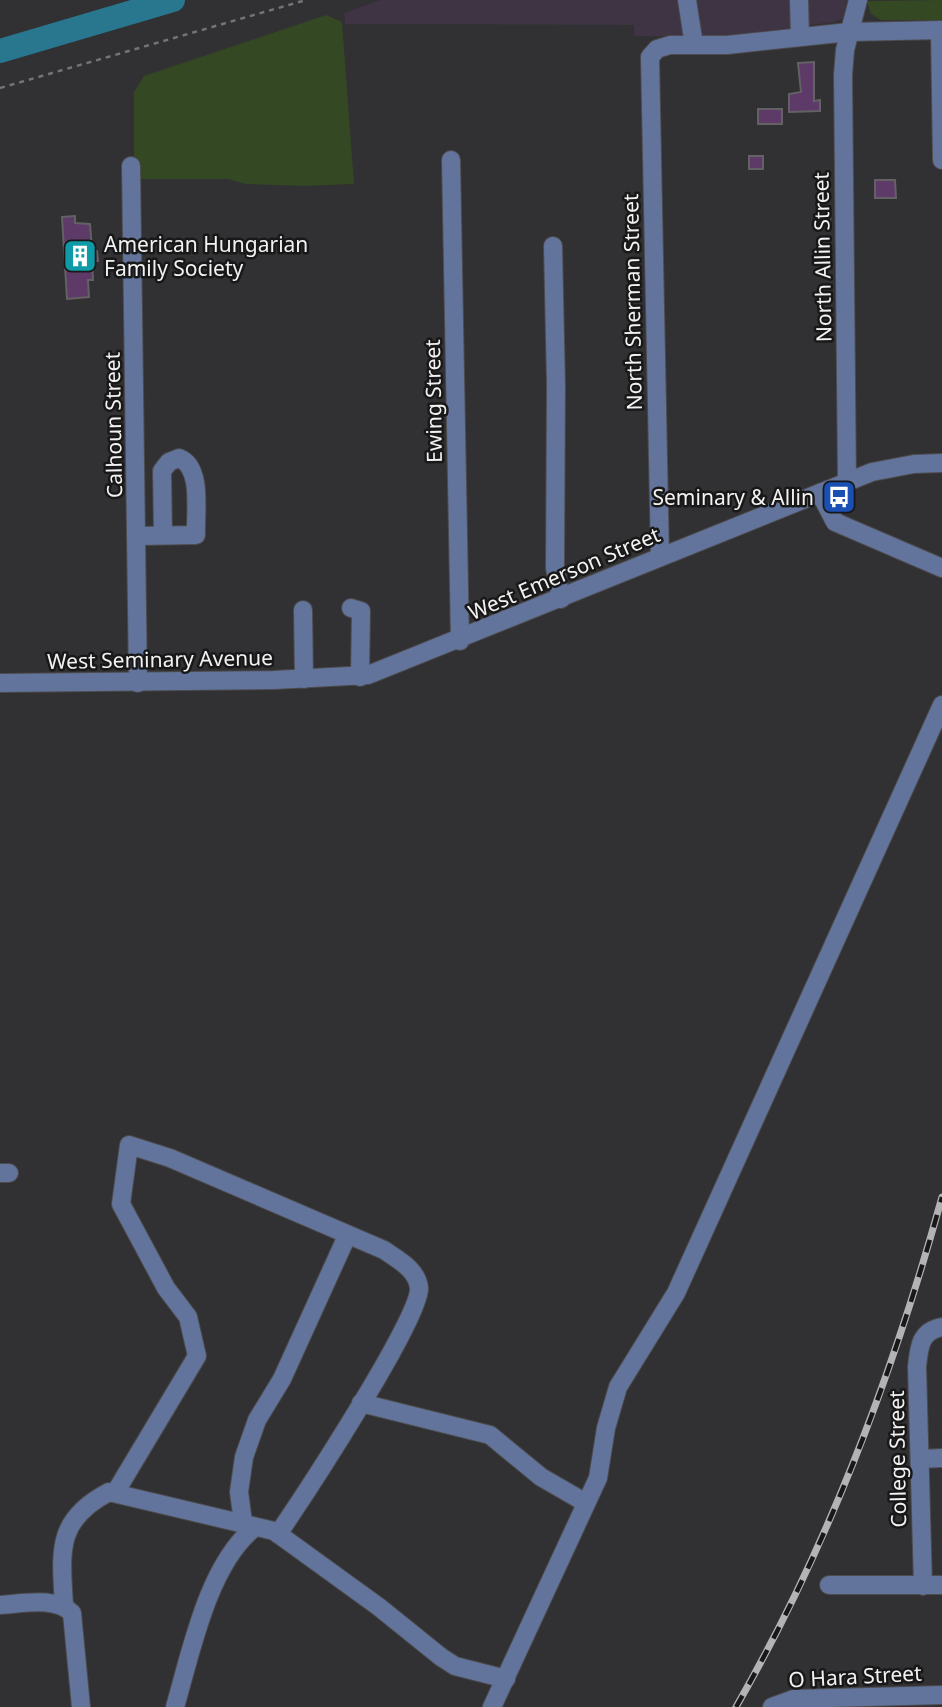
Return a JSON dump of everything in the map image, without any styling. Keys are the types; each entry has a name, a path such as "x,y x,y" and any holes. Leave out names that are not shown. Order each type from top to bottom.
{"street":[{"path":"687,0 694,45 727,45 849,32 941,30 942,160"},
{"path":"799,0 800,37"},
{"name":"North Allin Street","path":"847,482 842,106 844,59 858,0"},
{"name":"North Sherman Street","path":"660,557 650,57 657,49 694,45"},
{"name":"Ewing Street","path":"452,160 460,641"},
{"name":"Calhoun Street","path":"131,166 138,682"},
{"path":"553,246 556,385 555,568 561,600"},
{"name":"West Emerson Street","path":"312,679 360,677 383,671 847,482 891,467 942,463"},
{"path":"820,493 835,522 942,568"},
{"path":"138,536 163,536"},
{"path":"351,608 360,611 360,677"},
{"path":"303,610 312,679"},
{"name":"West Seminary Avenue","path":"0,683 312,679"},
{"path":"492,1707 598,1478 606,1428 618,1387 676,1293 942,705"},
{"path":"115,1493 197,1356 188,1317 166,1288 121,1204 129,1145 170,1158 384,1250 413,1271 419,1287 418,1303 360,1403 278,1534"},
{"path":"174,1707 217,1578 249,1525 239,1492 244,1457 257,1420 282,1379 347,1236"},
{"name":"College Street","path":"923,1586 917,1367 919,1346 934,1330"},
{"path":"360,1403 490,1435 541,1477 586,1503"},
{"path":"919,1459 942,1458"},
{"path":"64,1606 63,1537 88,1503 109,1492 278,1534 455,1666 506,1679"},
{"path":"829,1585 942,1585"},
{"path":"0,1605 48,1603 64,1606 74,1617 81,1707"},
{"name":"O Hara Street","path":"772,1707 793,1699 942,1695"}],"path":[{"path":"0,88 306,0"}],"shaded area":[{"path":"380,0 847,0 843,18 834,22 724,36 634,36 634,25 345,24 344,13"}],"green space":[{"path":"942,0 942,20 881,20 871,14 867,1"},
{"path":"326,15 342,22 354,184 304,186 245,184 228,179 140,179 134,162 134,92 144,76"}],"building":[{"path":"814,62 814,101 820,100 820,111 789,112 789,94 801,92 798,63"},
{"path":"758,109 782,109 782,124 758,124"},
{"path":"749,156 763,156 763,169 749,169"},
{"path":"875,180 895,180 896,198 875,198"},
{"name":"American Hungarian Family Society","path":"75,216 75,223 90,224 92,250 97,251 98,261 92,261 93,280 88,280 89,297 67,299 62,217"}],"waterway":[{"path":"0,51 173,0"}],"railway":[{"path":"736,1707 800,1585 855,1458 902,1329 942,1197"}],"place":[{"name":"American Hungarian Family Society","path":"80,256"},
{"name":"Seminary & Allin","path":"839,497"}]}
